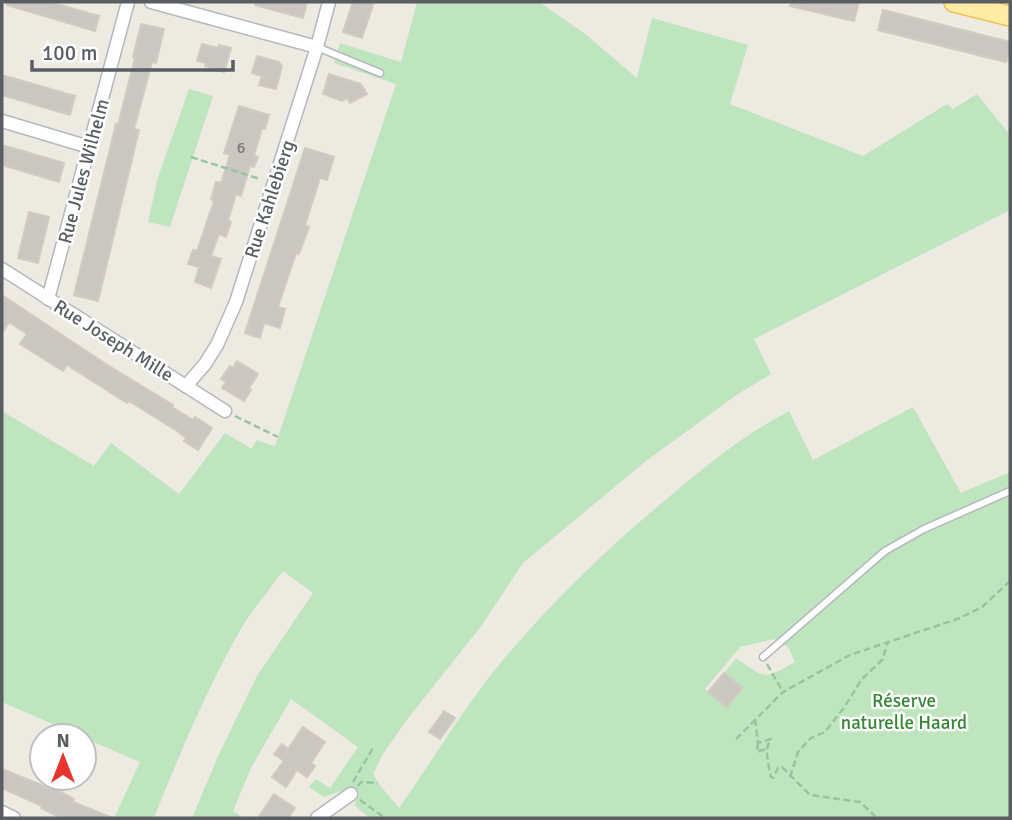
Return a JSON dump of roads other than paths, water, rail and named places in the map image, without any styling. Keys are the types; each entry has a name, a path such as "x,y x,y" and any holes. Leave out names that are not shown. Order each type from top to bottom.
{"main road":[{"path":"954,2 1010,16"}],"street":[{"name":"Rue Jules Wilhelm","path":"48,299 128,2"},
{"path":"151,2 317,47"},
{"name":"Rue Kahlebierg","path":"186,386 205,364 236,302 329,2"},
{"path":"2,121 89,147"},
{"name":"Rue Joseph Mille","path":"2,269 225,411"},
{"path":"317,818 351,794"},
{"path":"2,812 14,818"}],"lane":[{"path":"317,47 380,73"},
{"path":"763,657 886,551 924,529 1010,491"}],"park label":[{"name":"Réserve naturelle Haard","path":"904,711"}]}
